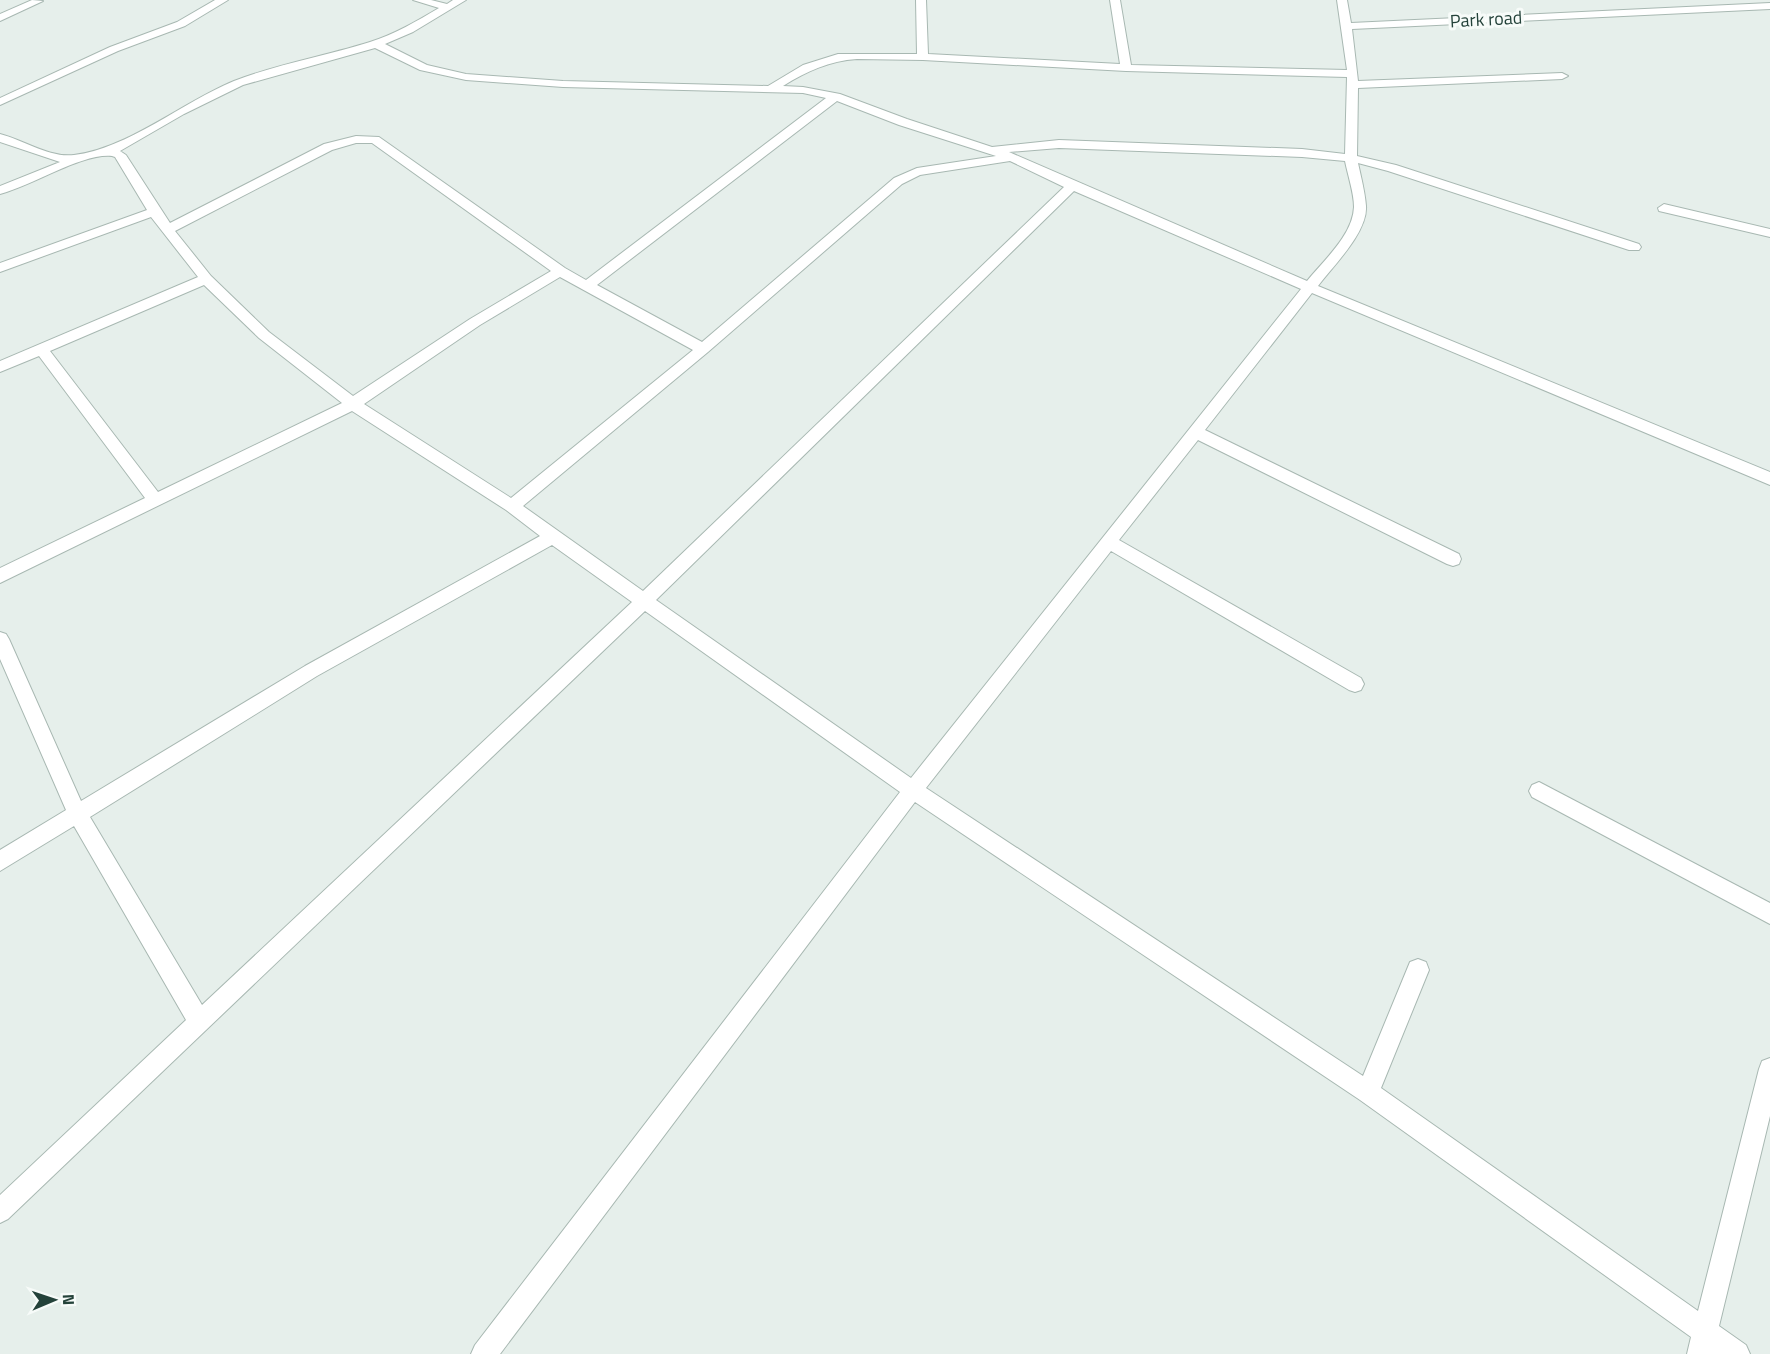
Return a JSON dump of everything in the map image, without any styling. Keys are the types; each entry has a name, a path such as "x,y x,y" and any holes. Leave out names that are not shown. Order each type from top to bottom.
{"street":[{"path":"0,102 114,49 181,24 223,0"},
{"path":"418,0 448,7"},
{"path":"0,138 59,157 77,158 112,151 180,112 239,84 376,44 409,30 461,0"},
{"path":"921,0 923,57"},
{"path":"1115,0 1126,68"},
{"path":"484,1354 913,790 1107,541 1311,288 1348,238 1357,222 1360,207 1352,158 1353,79 1342,0"},
{"path":"0,18 38,1"},
{"name":"Park road","path":"1346,26 1770,6"},
{"path":"376,44 424,68 466,77 573,85 819,92 836,96 903,122 1011,157 1072,186 1311,288 1770,479"},
{"path":"769,90 807,67 838,57 923,57 1353,79 1562,76"},
{"path":"588,285 836,96"},
{"path":"169,229 328,147 346,140 362,138 375,140 560,271 703,349"},
{"path":"990,150 1059,144 1302,153 1352,158 1392,168 1634,247"},
{"path":"112,151 120,155 126,163 154,212 206,279 264,335 353,404 512,506 913,790 1368,1092 1702,1343 1737,1354"},
{"path":"512,506 703,349 898,181 917,172 1011,157"},
{"path":"0,190 44,174 77,158"},
{"path":"0,1211 645,600 1072,186"},
{"path":"1664,208 1770,233"},
{"path":"0,268 154,212"},
{"path":"0,576 353,404 475,322 560,271"},
{"path":"0,367 206,279"},
{"path":"41,349 155,500"},
{"path":"1195,432 1453,559"},
{"path":"0,861 311,671 553,537"},
{"path":"1107,541 1355,684"},
{"path":"0,639 78,813 199,1022"},
{"path":"1539,791 1770,914"},
{"path":"1368,1092 1418,970"},
{"path":"1702,1343 1770,1069"}]}
